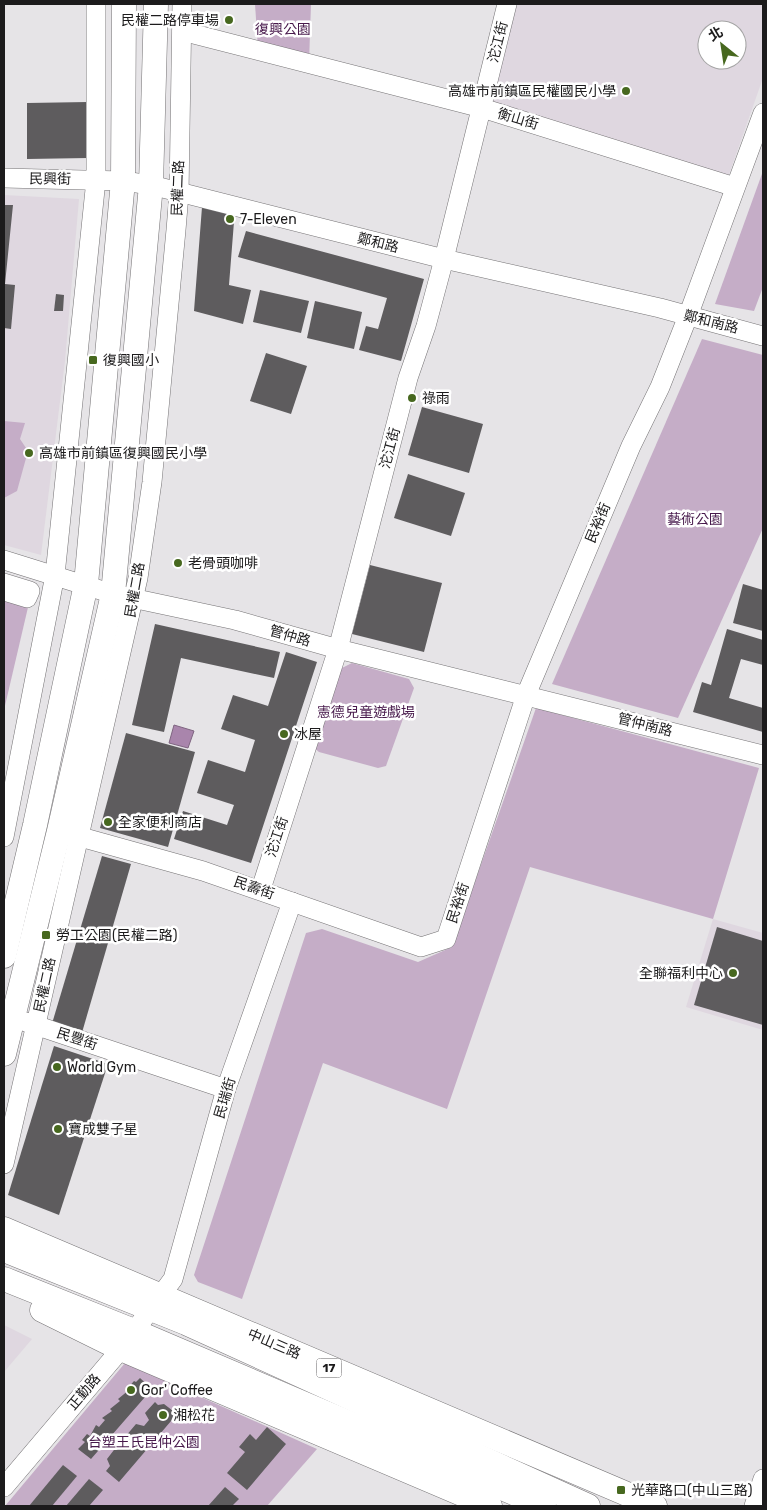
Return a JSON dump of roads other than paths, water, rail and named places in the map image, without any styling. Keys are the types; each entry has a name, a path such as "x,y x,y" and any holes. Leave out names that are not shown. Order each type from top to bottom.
{"main road":[{"path":"4,956 35,825 86,584 123,181 124,4"},
{"name":"民權二路","path":"4,1054 13,1018 69,833 124,597 151,185 156,4"},
{"name":"中山三路","path":"4,1228 156,1302 195,1327 588,1506"},
{"name":"中山三路","path":"4,1250 156,1302 655,1506"},
{"path":"4,1279 127,1340 490,1506"},
{"path":"4,1294 127,1340 544,1506"}],"street":[{"path":"4,837 55,575 96,180 96,4"},
{"name":"民權二路","path":"124,597 152,482 170,307 179,194 182,4"},
{"name":"沱江街","path":"261,889 338,649 408,378 426,326 444,259 507,4"},
{"name":"衡山街","path":"182,31 482,108 735,187"},
{"name":"民裕街","path":"446,939 526,695 631,446 660,386 763,113"},
{"name":"民興街","path":"4,178 96,180"},
{"name":"鄭和路","path":"96,180 151,185 179,194 444,259 660,308"},
{"name":"鄭和南路","path":"660,308 763,336"},
{"name":"管仲路","path":"4,560 124,597 235,620 338,649 526,695"},
{"path":"4,583 30,591 27,598 4,591"},
{"name":"管仲南路","path":"526,695 763,755"},
{"name":"民權二路","path":"4,1164 36,1026 69,833"},
{"name":"民壽街","path":"69,833 203,870 421,947 446,939"},
{"name":"民瑞街","path":"156,1302 178,1268 226,1089 292,902"},
{"name":"民豐街","path":"13,1018 226,1089"},
{"name":"正勤路","path":"4,1487 127,1340 156,1302"},
{"path":"754,1506 763,1479"}],"place":[{"name":"民權二路停車場","path":"229,20"},
{"name":"高雄市前鎮區民權國民小學","path":"626,91"},
{"name":"7-Eleven","path":"230,219"},
{"name":"復興國小","path":"93,360"},
{"name":"祿雨","path":"412,398"},
{"name":"高雄市前鎮區復興國民小學","path":"29,453"},
{"name":"老骨頭咖啡","path":"178,563"},
{"name":"冰屋","path":"284,734"},
{"name":"全家便利商店","path":"108,822"},
{"name":"勞工公園(民權二路)","path":"46,935"},
{"name":"全聯福利中心","path":"733,973"},
{"name":"World Gym","path":"57,1067"},
{"name":"寶成雙子星","path":"58,1129"},
{"name":"Gor' Coffee","path":"131,1390"},
{"name":"湘松花","path":"163,1415"},
{"name":"光華路口(中山三路)","path":"621,1490"}],"park label":[{"name":"復興公園","path":"283,29"},
{"name":"藝術公園","path":"695,519"},
{"name":"憲德兒童遊戲場","path":"366,712"},
{"name":"台塑王氏昆仲公園","path":"144,1442"}]}
